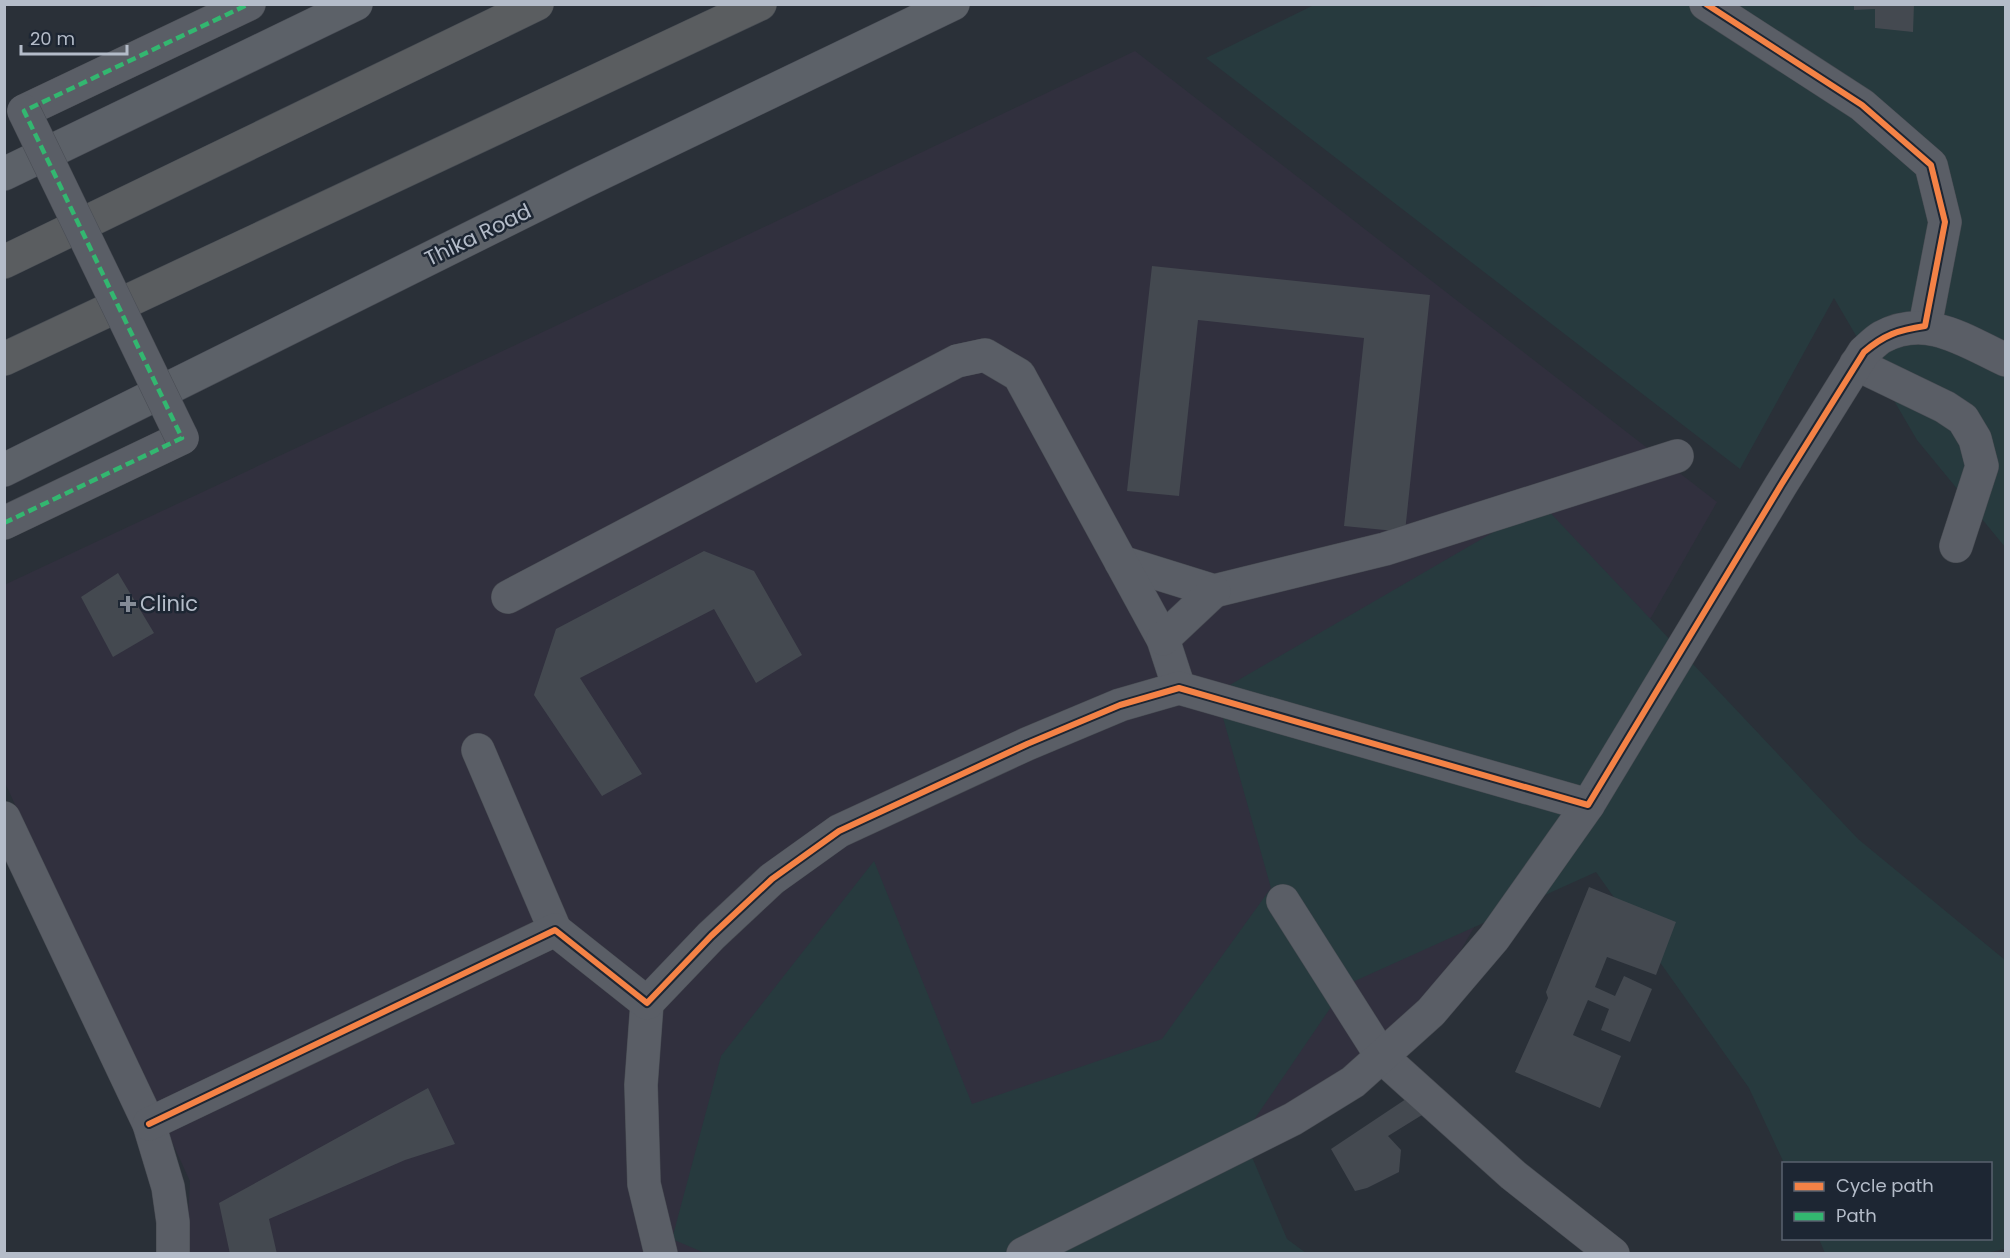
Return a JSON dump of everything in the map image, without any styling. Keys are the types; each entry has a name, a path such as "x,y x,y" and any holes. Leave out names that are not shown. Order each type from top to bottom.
{"highway":[{"path":"4,262 537,4"},
{"path":"4,359 760,4"}],"main road":[{"path":"4,174 356,4"},
{"name":"Thika Road","path":"4,470 583,182 953,4"}],"street":[{"path":"4,523 182,438 24,111 249,4"},
{"path":"1706,4 1862,105 1930,165 1945,222 1925,326"},
{"path":"1023,1254 1293,1119 1353,1082 1431,1012 1487,946 1588,805 1864,352 1882,338 1905,329 1925,326 1946,332 2006,360"},
{"path":"508,597 957,361 985,355 1019,375 1162,639 1179,688"},
{"path":"1856,364 1946,407 1963,419 1975,439 1982,466 1956,546"},
{"path":"1162,639 1214,591 1385,549 1677,456"},
{"path":"1121,562 1214,591"},
{"path":"661,1254 644,1184 641,1085 647,1003 711,936 772,879 839,831 1026,744 1120,705 1179,688 1588,805"},
{"path":"478,750 555,930 647,1003"},
{"path":"4,818 149,1124 168,1187 173,1222 173,1254"},
{"path":"1283,901 1382,1057 1513,1175 1613,1254"},
{"path":"149,1124 555,930"}],"shaded area":[{"path":"1135,51 1717,502 1453,964 1351,1073 991,1253 186,1253 190,1181 5,783 4,585"}],"green space":[{"path":"1527,4 1531,7 1575,4 2005,5 2005,547 1917,440 1834,298 1740,469 1206,58 1314,5"},
{"path":"1542,504 1858,839 2005,960 2005,1249 1986,1253 1825,1253 1819,1240 1992,1240 1992,1162 1784,1162 1749,1088 1596,872 1346,985 1243,1136 1287,1239 1306,1253 707,1254 672,1239 721,1056 874,861 972,1104 1162,1039 1271,888 1216,693"}],"building":[{"path":"1854,4 1914,4 1913,32 1875,28 1875,9 1854,10"},
{"path":"1152,266 1430,295 1405,532 1344,526 1364,338 1198,320 1179,496 1127,491"},
{"path":"704,551 754,571 802,655 756,683 714,609 580,678 642,774 602,796 534,695 556,629"},
{"path":"118,573 154,633 113,657 81,597"},
{"path":"1589,887 1676,922 1656,975 1607,957 1595,987 1615,996 1624,976 1652,989 1630,1042 1601,1030 1609,1009 1588,1000 1573,1035 1621,1056 1600,1108 1515,1072 1548,998 1546,992"},
{"path":"428,1088 455,1144 405,1160 269,1219 277,1254 230,1254 219,1203"},
{"path":"1406,1099 1422,1115 1388,1136 1401,1150 1399,1172 1367,1188 1355,1191 1331,1149"}],"marked path":[{"path":"4,523 182,438 24,111 249,4"}],"cycle path":[{"path":"149,1124 555,930 647,1003 711,936 772,879 839,831 1027,744 1120,705 1179,688 1588,805 1864,352 1892,334 1925,326 1945,222 1931,165 1862,105 1706,4"}],"place":[{"name":"Clinic","path":"128,604"}]}
